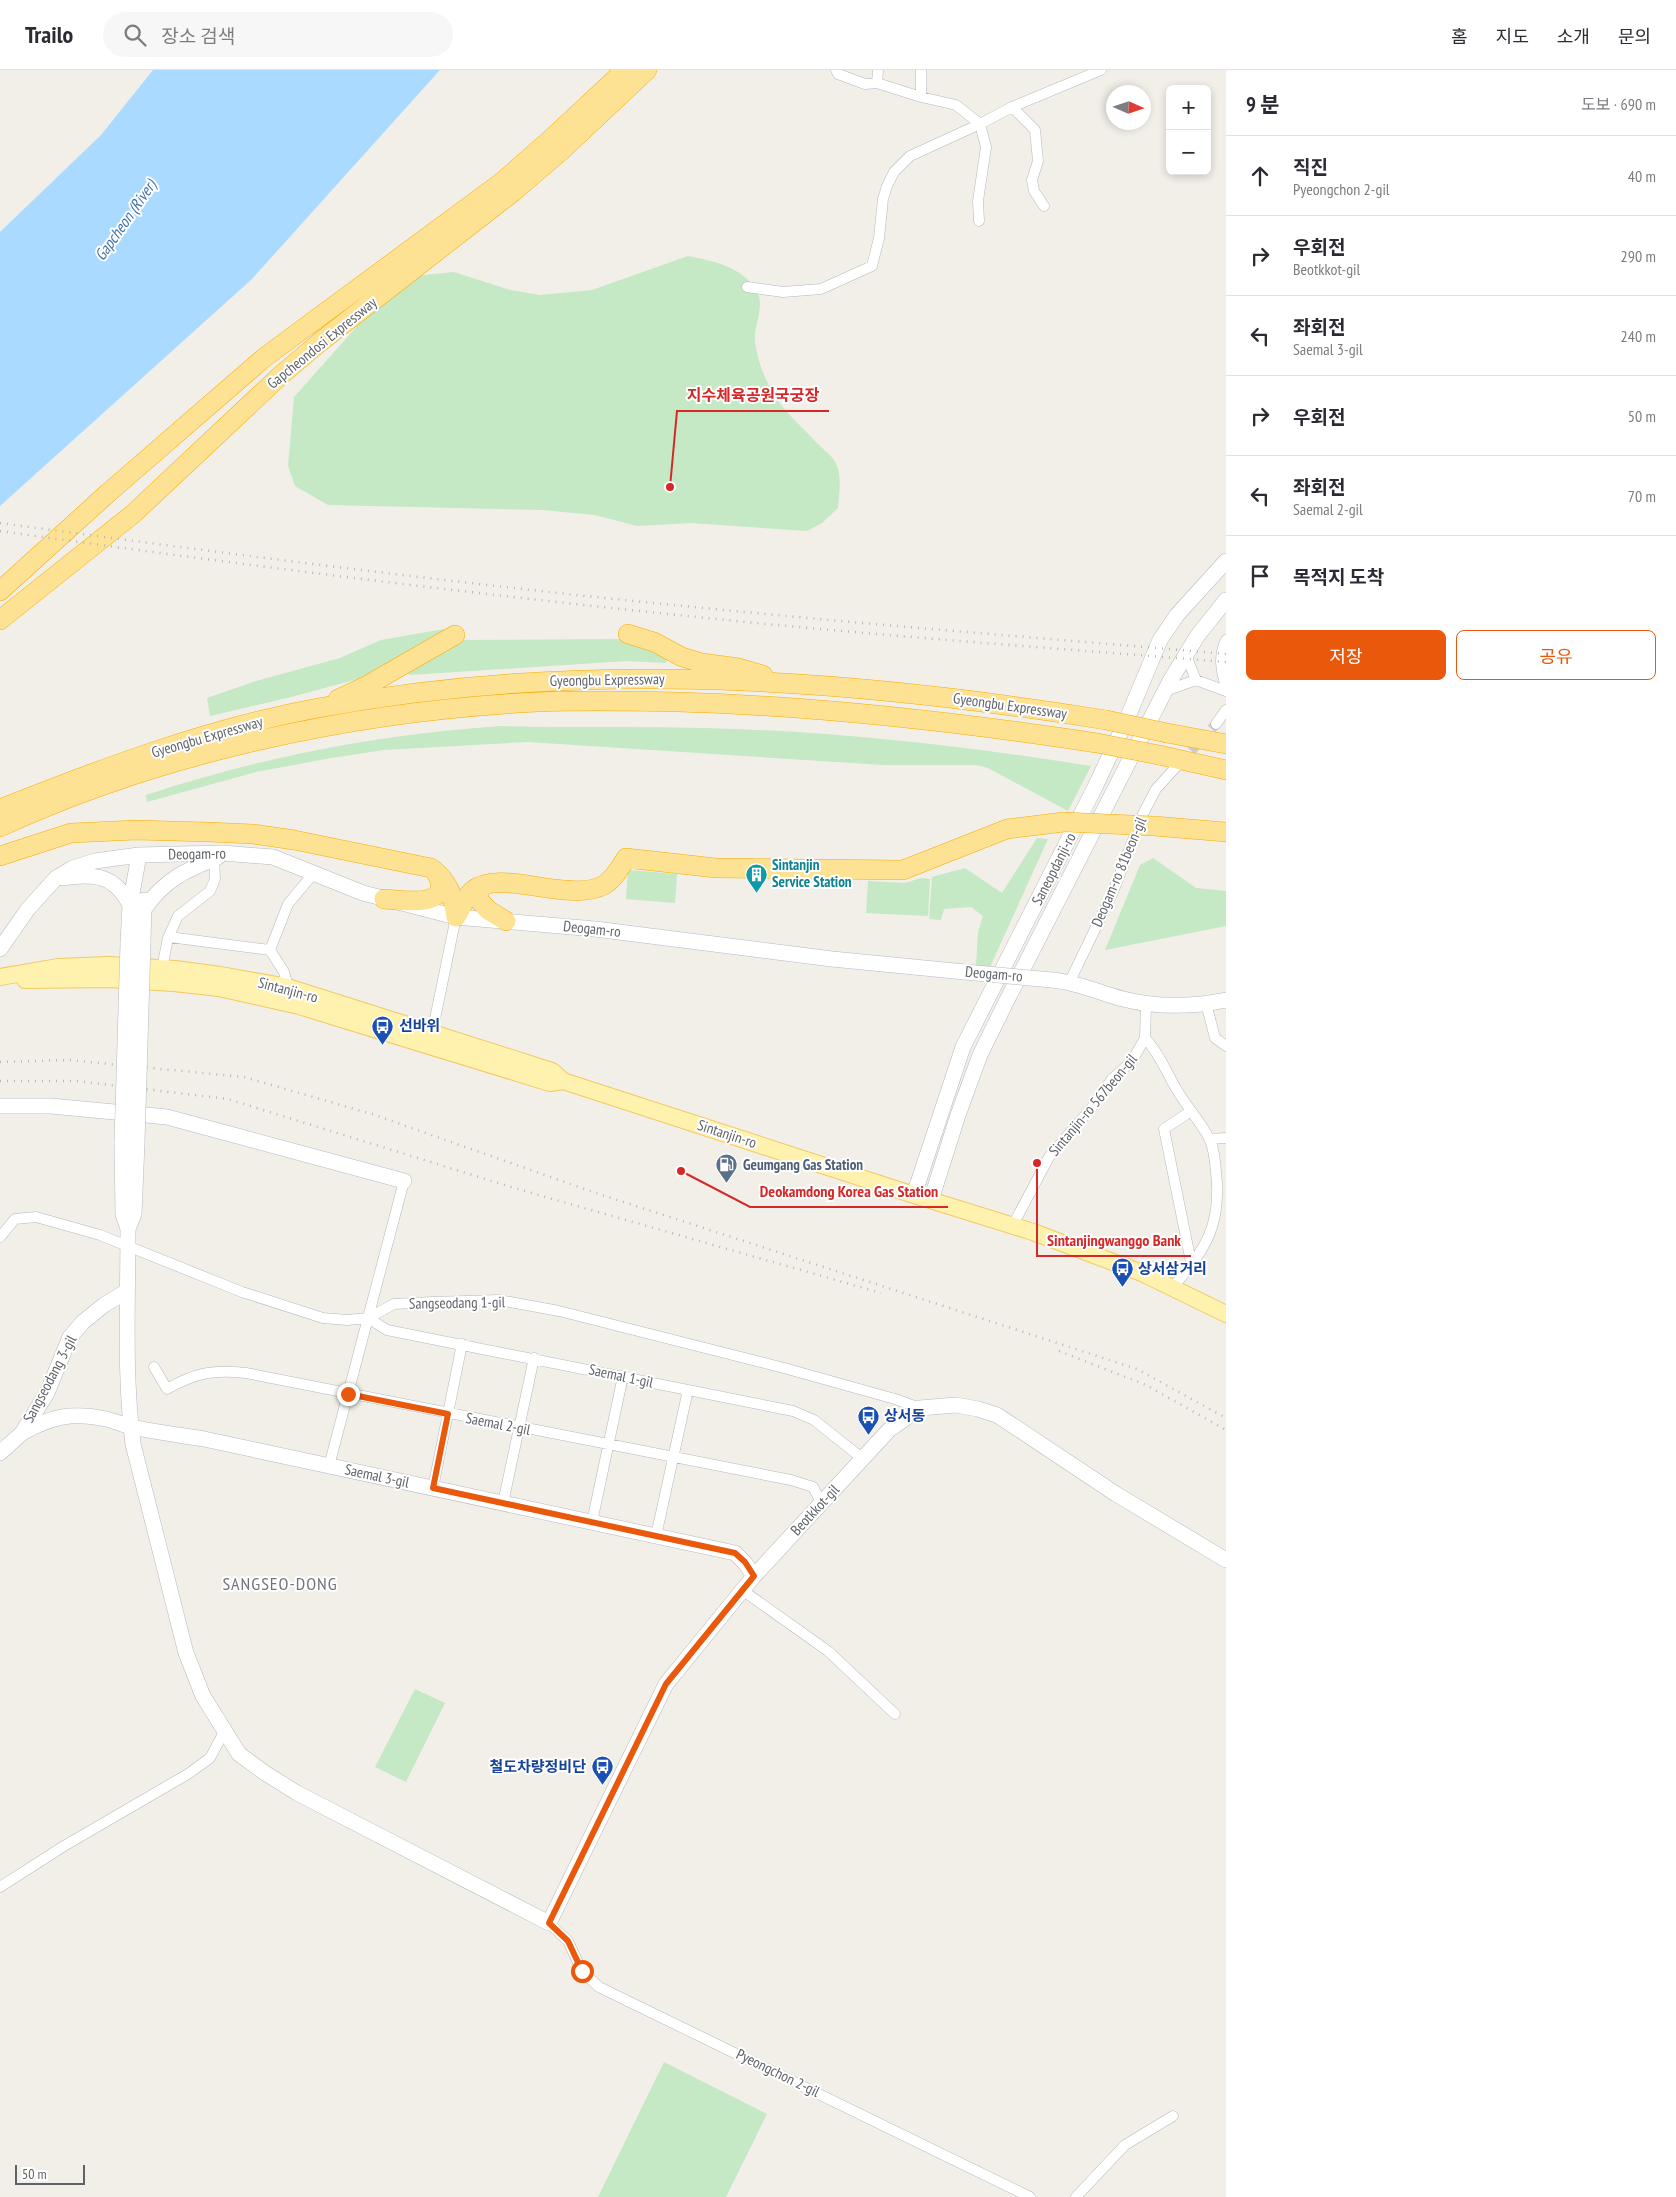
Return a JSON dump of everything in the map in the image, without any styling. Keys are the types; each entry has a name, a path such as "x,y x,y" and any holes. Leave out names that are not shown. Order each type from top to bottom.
{"highway":[{"name":"Gapcheondosi Expressway","path":"0,590 115,486 258,363 502,182 625,70"},
{"name":"Gapcheondosi Expressway","path":"0,620 133,514 234,418 320,342 513,192 562,150 647,70"},
{"path":"628,634 654,642 682,657 702,663 738,668 788,683"},
{"path":"318,708 368,685 455,635"},
{"name":"Gyeongbu Expressway","path":"0,809 87,774 204,736 318,708 484,685 572,680 645,678 788,683 918,693 1009,704 1106,720 1226,744"},
{"name":"Gyeongbu Expressway","path":"0,827 109,784 195,757 265,739 343,724 453,709 538,702 620,701 793,708 922,719 1097,743 1226,770"},
{"path":"456,917 472,891 485,884 502,883 555,889 592,889 605,884 619,870 626,858 716,868 903,870 1007,829 1064,822 1154,826 1226,832"},
{"path":"0,856 71,833 136,830 253,834 294,840 431,868 443,877 451,889 456,917"},
{"path":"384,899 414,901 435,897 440,891 441,883 438,875 431,868"},
{"path":"485,884 480,889 479,900 488,910 506,921"}],"main road":[{"name":"Sintanjin-ro","path":"0,978 58,967 109,965 162,968 220,975 288,987 431,1038"},
{"name":"Sintanjin-ro","path":"0,978 52,981 109,979 219,988 431,1038 552,1071 563,1081 1012,1225 1142,1273 1226,1314"}],"street":[{"path":"836,70 838,74 865,84 877,83 921,97 956,105 980,124 986,147 978,201 979,221"},
{"path":"877,83 878,70"},
{"path":"920,70 921,97"},
{"path":"747,287 783,292 821,289 872,266 883,199 894,172 910,156 1012,107 1101,70"},
{"path":"1012,107 1035,130 1038,162 1032,180 1034,191 1044,206"},
{"name":"Saneopdanji-ro","path":"914,1195 963,1047 1095,787 1160,640 1178,615 1226,561"},
{"name":"Saneopdanji-ro","path":"931,1200 958,1115 980,1055 1165,692 1198,635 1226,600"},
{"path":"1226,640 1223,646 1221,661 1226,687"},
{"path":"1186,655 1196,680"},
{"path":"1165,692 1196,680 1226,691"},
{"path":"1216,724 1226,710"},
{"name":"Deogam-ro 81beon-gil","path":"1070,981 1113,892 1156,789 1176,767"},
{"path":"130,905 139,855"},
{"path":"139,855 146,908"},
{"name":"Deogam-ro","path":"0,949 28,909 56,878 73,868 94,861 139,855 272,858 290,863 363,894 456,917 595,929 832,959 1070,981 1121,999 1146,1005 1164,1006 1226,1000"},
{"path":"135,943 146,908 157,892 172,878 221,856"},
{"path":"162,968 169,937 178,916 210,891 221,856"},
{"path":"270,950 288,904 313,874"},
{"path":"56,878 72,876 100,877 114,882 124,892 130,905 135,943 130,1143 134,1214 128,1229 127,1291 131,1426 133,1444 186,1653 202,1696 240,1755 265,1773 297,1793 549,1923"},
{"path":"431,1038 456,917"},
{"path":"169,937 270,950"},
{"path":"270,950 284,972 288,987"},
{"path":"1206,1003 1215,1038 1226,1046"},
{"name":"Sintanjin-ro 567beon-gil","path":"1012,1225 1049,1157 1093,1106 1112,1079 1132,1061 1145,1038 1146,1005"},
{"name":"Sintanjin-ro 567beon-gil","path":"1145,1038 1157,1051 1177,1091 1209,1139 1214,1151 1218,1208 1213,1230 1206,1245 1192,1266 1172,1288"},
{"path":"0,1106 51,1106 167,1117 404,1181 329,1466"},
{"path":"1191,1111 1164,1129 1192,1266"},
{"path":"1209,1139 1226,1138"},
{"name":"Sangseodang 1-gil","path":"0,1237 15,1219 36,1217 60,1223 128,1246 242,1292 323,1318 347,1320 368,1318 394,1304 499,1300 523,1304 559,1311 784,1368 896,1399 920,1408"},
{"name":"Sangseodang 3-gil","path":"0,1453 22,1433 50,1387 70,1337 83,1322 104,1305 127,1291"},
{"name":"Saemal 1-gil","path":"368,1318 387,1330 793,1411 814,1420 862,1459"},
{"path":"433,1488 462,1344"},
{"path":"503,1503 534,1358"},
{"name":"Saemal 2-gil","path":"154,1367 167,1389 192,1376 209,1372 229,1371 791,1480 813,1487 822,1504"},
{"path":"592,1522 623,1376"},
{"path":"656,1536 688,1390"},
{"path":"920,1408 956,1405 978,1409 997,1416 1116,1494 1226,1560"},
{"name":"Beotkkot-gil","path":"549,1923 666,1684 754,1576 889,1430 920,1408"},
{"name":"Saemal 3-gil","path":"22,1433 42,1422 60,1416 75,1415 108,1419 131,1426 204,1439 735,1553 745,1562 754,1576"},
{"path":"742,1590 828,1651 895,1714"},
{"path":"0,1887 64,1846 188,1774 210,1758 224,1732"},
{"name":"Pyeongchon 2-gil","path":"549,1923 568,1941 582,1971 599,1987 1030,2197"},
{"path":"1076,2197 1125,2145 1173,2116"}],"green space":[{"path":"688,256 731,268 752,284 757,291 760,305 755,342 765,378 786,411 832,458 839,471 838,508 822,523 807,531 691,523 637,526 595,515 542,510 328,505 295,486 288,466 294,397 369,313 414,276 454,272 510,290 540,295 592,290"},
{"path":"444,629 446,635 369,676 210,716 207,698 256,681 340,658 381,640"},
{"path":"627,639 668,656 666,663 627,661 409,675 407,670 455,640"},
{"path":"501,726 679,727 801,732 947,746 1091,766 1068,811 988,768 976,765 883,765 528,742 384,750 331,758 256,772 147,802 146,795 189,781 321,749 411,735"},
{"path":"1037,838 1048,839 990,967 976,966 978,932 983,916 971,907 944,909 941,920 929,919 932,877 965,868 1002,893"},
{"path":"1153,858 1196,888 1226,891 1226,926 1105,950 1140,865"},
{"path":"628,870 677,874 675,903 626,899"},
{"path":"921,878 930,879 928,916 866,913 868,881 905,883"},
{"path":"415,1689 445,1703 406,1782 375,1767"},
{"path":"664,2062 767,2114 726,2197 598,2197"}],"water":[{"name":"Gapcheon (River)","path":"153,70 440,70 252,279 0,506 0,232 101,135"}],"tunnel":[{"path":"1181,762 1216,724"}],"railway":[{"path":"0,523 356,569 624,600 1226,654"},
{"path":"0,531 353,578 619,609 966,642 1226,662"},
{"path":"0,1062 69,1060 244,1077 372,1114 593,1192 1137,1369 1226,1418"},
{"path":"0,1081 77,1081 228,1099 511,1187 881,1293"},
{"path":"1059,1351 1146,1385 1226,1430"}],"place":[{"name":"지수체육공원국궁장","path":"670,487"},
{"name":"Sintanjin Service Station","path":"756,893"},
{"name":"선바위","path":"383,1045"},
{"name":"Sintanjingwanggo Bank","path":"1037,1163"},
{"name":"Deokamdong Korea Gas Station","path":"681,1171"},
{"name":"Geumgang Gas Station","path":"727,1184"},
{"name":"상서삼거리","path":"1122,1288"},
{"name":"상서동","path":"868,1435"},
{"name":"철도차량정비단","path":"602,1786"}],"district":[{"name":"SANGSEO-DONG","path":"280,1584"}],"route":[{"path":"348,1394 448,1414 433,1488 735,1553 745,1562 754,1576 666,1684 549,1923 568,1941 582,1971"}]}
